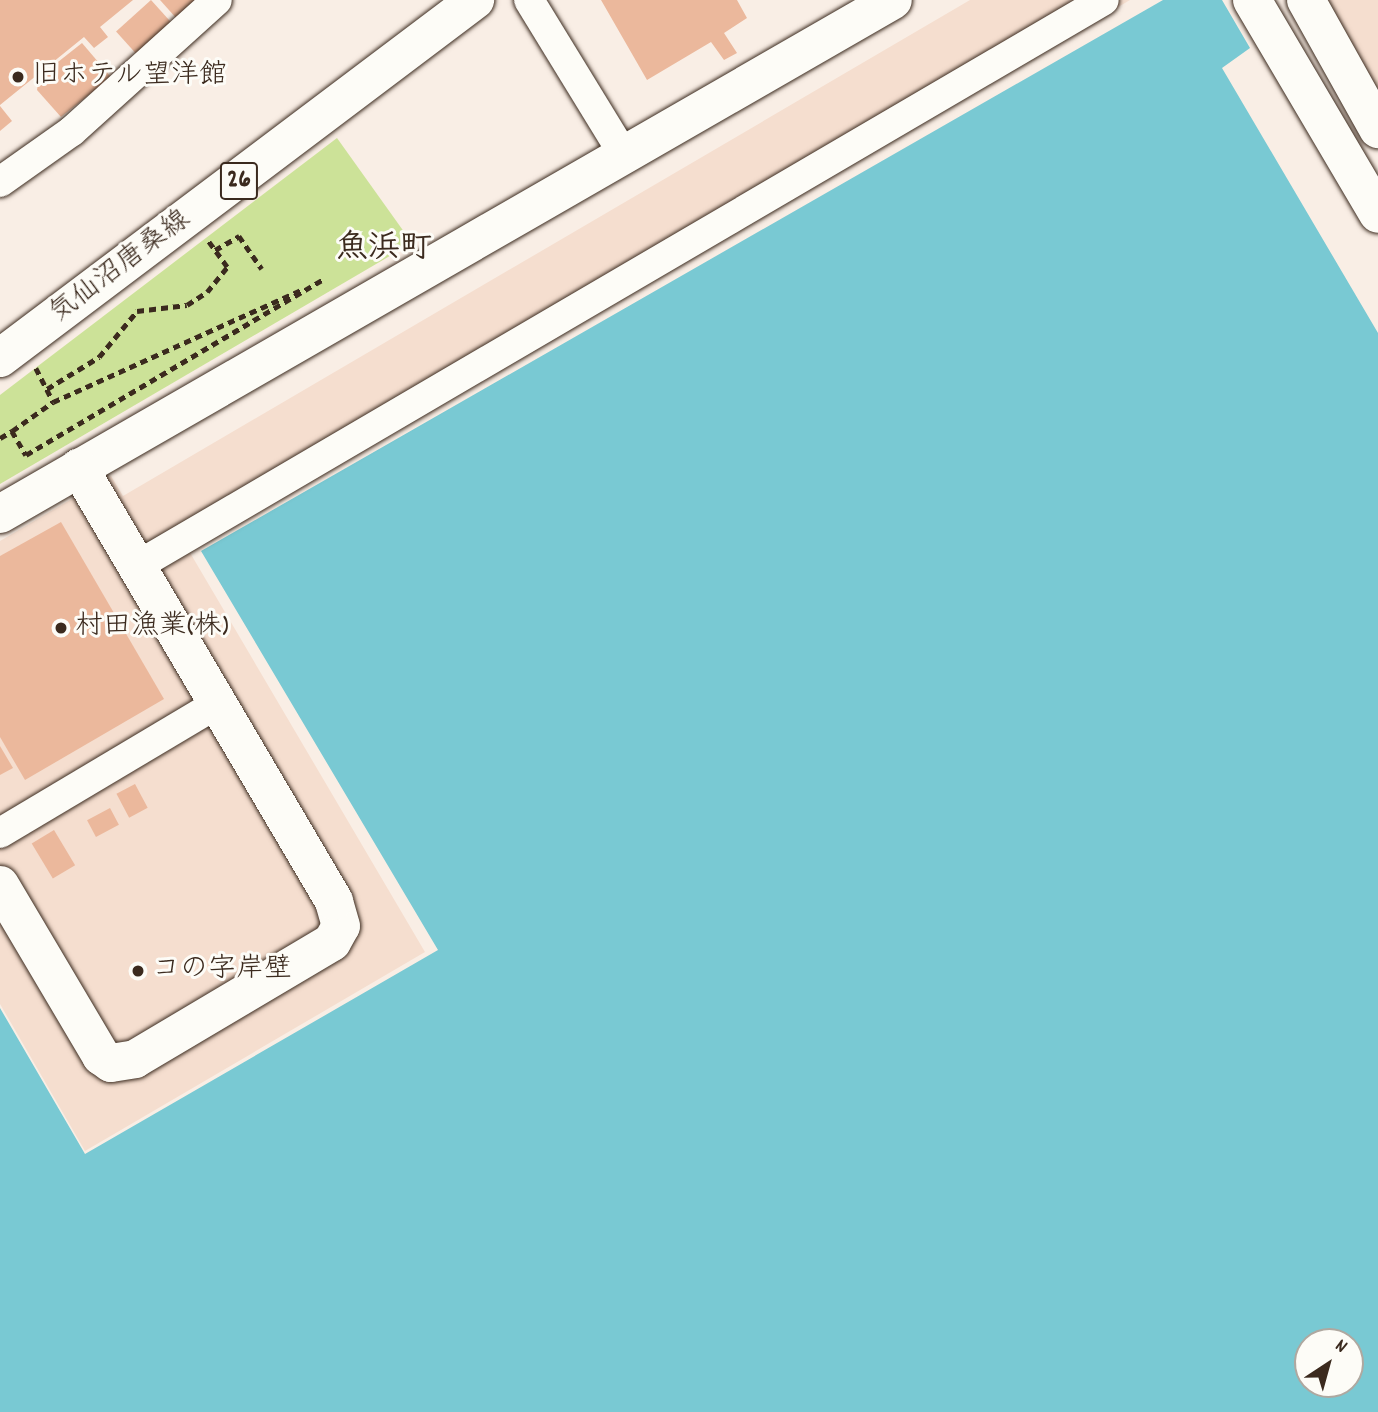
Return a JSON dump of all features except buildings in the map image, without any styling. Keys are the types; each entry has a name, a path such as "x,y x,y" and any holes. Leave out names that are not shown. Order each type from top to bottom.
{"street":[{"path":"0,182 72,131 217,0"},
{"name":"気仙沼唐桑線","path":"16,359 475,0"},
{"path":"528,0 624,155"},
{"path":"0,514 892,0"},
{"path":"137,566 1104,0"},
{"path":"1252,0 1378,214"},
{"path":"1306,0 1374,112"},
{"path":"0,886 101,1056 111,1063 135,1059 332,942 341,926 334,901 79,468"},
{"path":"0,833 218,703"}],"path":[{"path":"47,389 100,357 137,312 187,305 207,292 227,267 202,232"},
{"path":"215,250 239,236 262,269"},
{"path":"0,438 53,402 324,279 26,455 12,431"},
{"path":"16,359 47,389 53,402"}],"shaded area":[{"path":"970,0 1130,0 189,551 425,952 85,1151 0,1004 0,541 111,476 123,496"},
{"path":"1308,0 1378,0 1378,129"}],"green space":[{"path":"337,138 412,243 0,484 0,395"}],"water":[{"path":"1163,0 1222,0 1250,48 1222,68 1378,333 1378,1412 0,1412 0,1008 85,1154 438,950 201,551"}],"place":[{"name":"旧ホテル望洋館","path":"18,77"},
{"name":"村田漁業(株)","path":"61,628"},
{"name":"コの字岸壁","path":"138,971"}],"district":[{"name":"魚浜町","path":"384,250"}]}
